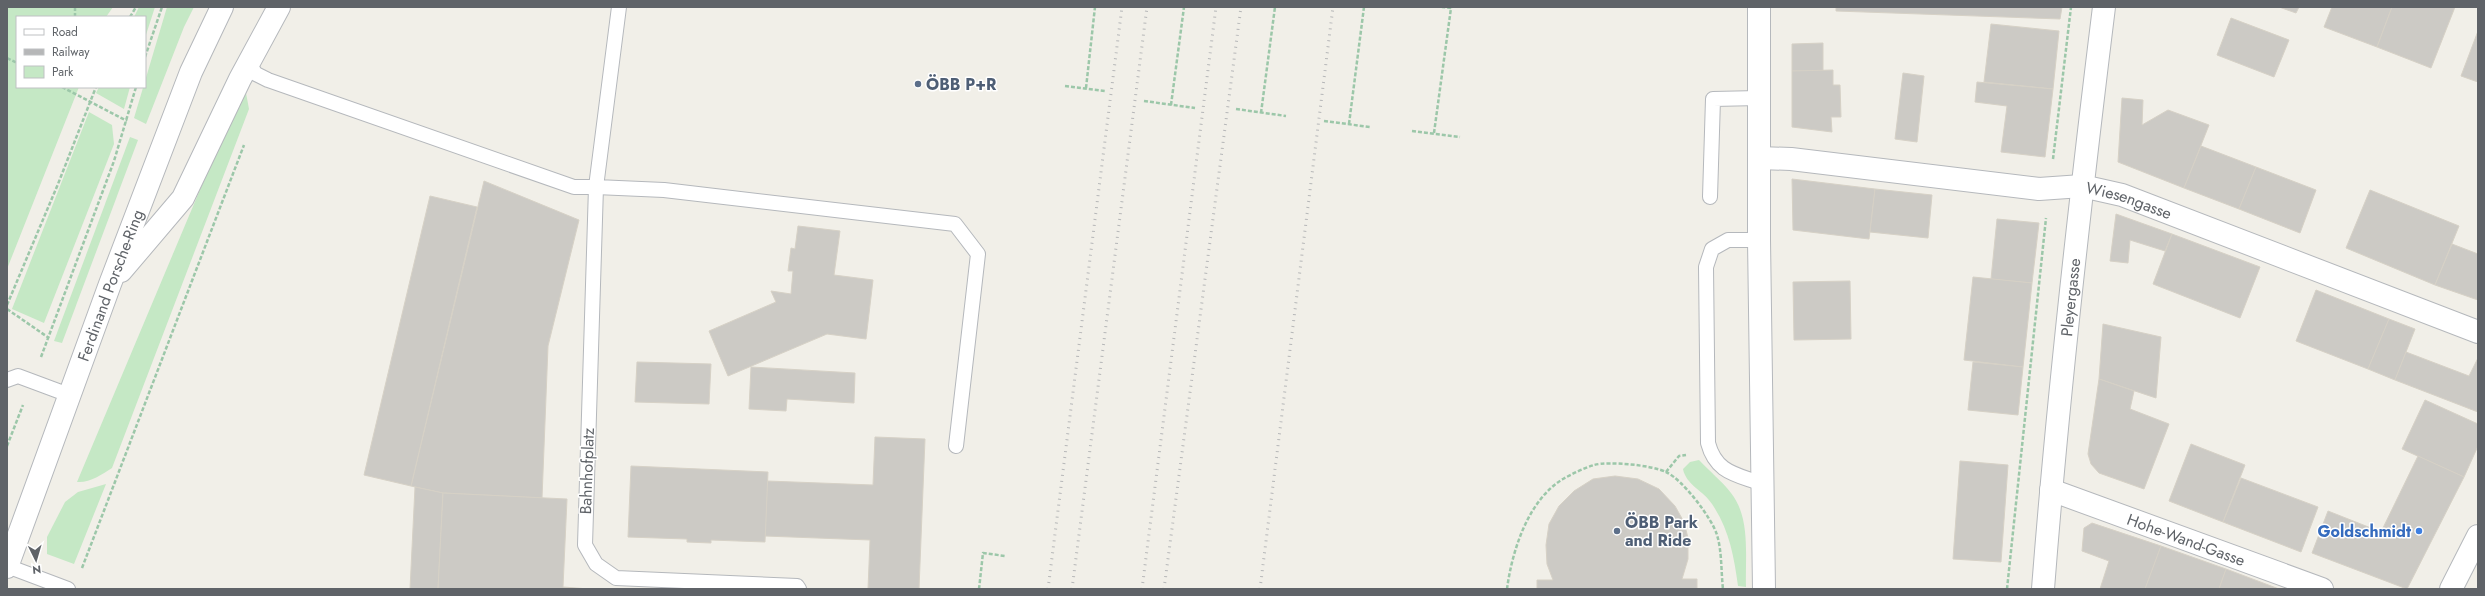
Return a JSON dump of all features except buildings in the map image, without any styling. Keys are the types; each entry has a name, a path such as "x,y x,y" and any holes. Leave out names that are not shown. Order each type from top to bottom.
{"street":[{"name":"Ferdinand Porsche-Ring","path":"7,567 110,284 191,72 222,7"},
{"path":"110,284 183,198 248,63 279,7"},
{"path":"1759,7 1759,240 1764,589"},
{"name":"Pleyergasse","path":"2043,589 2051,490 2082,186 2104,7"},
{"name":"Wiesengasse","path":"1759,158 1791,160 2039,189 2082,186 2122,195 2478,332"},
{"name":"Hohe-Wand-Gasse","path":"2051,490 2322,589"},
{"path":"2451,589 2478,536"}],"lane":[{"name":"Bahnhofplatz","path":"619,7 596,187 585,545 596,564 618,584 797,586 799,589"},
{"path":"248,63 256,74 268,80 574,187 664,190 956,224 978,254 956,446"},
{"path":"1710,198 1713,99 1759,98"},
{"path":"1759,240 1728,240 1712,248 1706,267 1708,435 1711,454 1720,467 1762,484"},
{"path":"7,380 18,376 69,395"},
{"path":"7,567 68,589"}],"path":[{"path":"131,16 136,7"},
{"path":"146,54 162,7"},
{"path":"1086,88 1095,7"},
{"path":"1171,105 1184,7"},
{"path":"1261,113 1275,7"},
{"path":"1349,124 1364,7"},
{"path":"1434,133 1451,8 1442,7"},
{"path":"7,58 16,63"},
{"path":"1065,86 1105,91"},
{"path":"64,88 126,121"},
{"path":"7,305 58,184 96,88"},
{"path":"7,309 49,338 114,161 136,88"},
{"path":"1144,101 1195,108"},
{"path":"1236,109 1286,116"},
{"path":"1324,121 1370,127"},
{"path":"1412,131 1460,137"},
{"path":"80,574 245,142"},
{"path":"1507,589 1510,564 1522,528 1541,500 1562,479 1595,465 1634,465 1666,472 1698,502 1717,534 1723,589"},
{"path":"979,589 983,553 1005,556"}],"green space":[{"path":"7,7 113,7 107,16 16,16 16,88 79,88 7,269"},
{"path":"139,7 155,7 146,35 146,16 134,16"},
{"path":"167,7 194,7 184,27 146,124 134,118 143,88 146,88 146,78"},
{"path":"98,88 130,88 124,109 96,93"},
{"path":"246,93 249,109 112,468 91,480 77,482 215,154"},
{"path":"89,112 112,125 114,144 44,323 12,309"},
{"path":"130,137 138,140 62,343 54,341"},
{"path":"1699,460 1724,484 1737,503 1742,514 1746,538 1746,587 1738,586 1730,543 1718,513 1709,499 1691,484 1685,475 1683,469 1690,462"},
{"path":"106,484 74,564 47,554 47,537 65,502 78,492"}],"railway":[{"path":"1048,589 1122,7"},
{"path":"1072,589 1147,7"},
{"path":"1142,589 1216,7"},
{"path":"1164,589 1241,7"},
{"path":"1260,589 1333,7"}],"place":[{"name":"ÖBB P+R","path":"918,84"},
{"name":"ÖBB Park and Ride","path":"1617,531"},
{"name":"Goldschmidt","path":"2419,531"}]}
